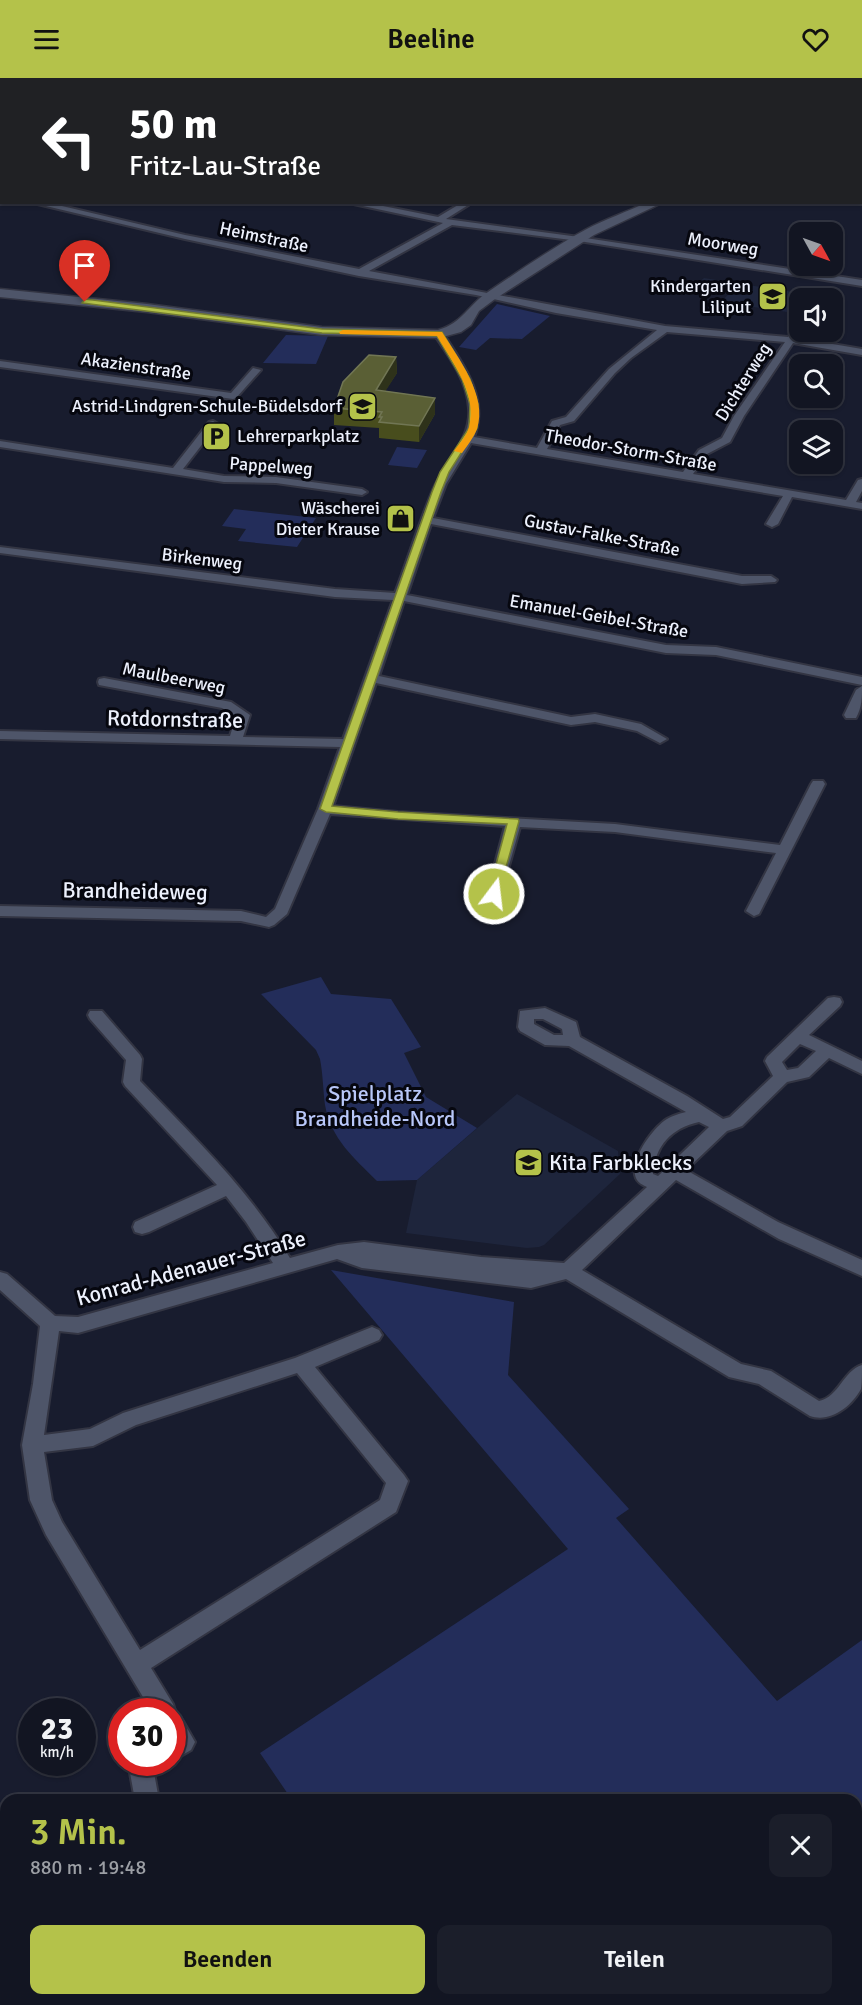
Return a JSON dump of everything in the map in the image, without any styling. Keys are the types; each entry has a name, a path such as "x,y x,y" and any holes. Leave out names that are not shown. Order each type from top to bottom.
{"street":[{"name":"Heimstraße","path":"42,204 359,273 556,310 665,329 789,340"},
{"name":"Moorweg","path":"359,204 451,222 862,282"},
{"path":"440,219 466,204"},
{"path":"0,293 147,308 322,331 439,334 456,329 466,322 474,309 490,296 579,239 654,205"},
{"path":"359,273 451,222"},
{"path":"541,450 556,423 570,419 612,371 628,356 665,329"},
{"path":"439,334 466,379 474,404 473,428 444,472 326,809 398,816 514,821 784,850"},
{"name":"Dichterweg","path":"686,476 703,452 726,440 789,340"},
{"name":"Heimstraße","path":"802,342 862,351"},
{"name":"Akazienstraße","path":"0,364 233,396 256,370"},
{"name":"Pappelweg","path":"177,471 213,424"},
{"name":"Theodor-Storm-Straße","path":"467,439 862,506"},
{"name":"Pappelweg","path":"0,444 224,479 276,480 362,492"},
{"path":"849,504 862,482"},
{"path":"772,524 789,494"},
{"name":"Gustav-Falke-Straße","path":"427,520 742,580 771,580"},
{"name":"Birkenweg","path":"0,550 335,593 400,597"},
{"name":"Emanuel-Geibel-Straße","path":"400,597 666,649 716,651 862,681"},
{"path":"372,678 571,721 595,718 641,728 660,739"},
{"name":"Maulbeerweg","path":"104,682 226,705 243,715 235,741"},
{"path":"852,715 862,690"},
{"name":"Rotdornstraße","path":"0,735 349,743"},
{"path":"754,911 818,784"},
{"name":"Brandheideweg","path":"0,911 241,916 268,922 282,911 326,809"},
{"path":"494,894 514,821"},
{"path":"827,1050 803,1073 782,1077 773,1061 834,1002"},
{"path":"96,1015 134,1059 131,1082 228,1187 273,1244 285,1268"},
{"path":"798,1036 862,1068"},
{"path":"572,1040 681,1100 721,1126"},
{"name":"Konrad-Adenauer-Straße","path":"0,1279 50,1323 78,1325 338,1252 362,1261 531,1281 568,1270 582,1260 721,1126 736,1122 782,1077"},
{"path":"658,1185 644,1177 644,1163 653,1142 678,1121 701,1115"},
{"path":"674,1171 785,1234 839,1256 862,1269"},
{"path":"142,1227 228,1187"},
{"path":"568,1270 736,1371 764,1377 817,1410 835,1406 862,1373"},
{"path":"50,1323 44,1384 32,1445 41,1500 50,1519 138,1664 153,1698"},
{"path":"32,1445 93,1437 130,1419 301,1364 372,1335"},
{"path":"138,1664 388,1506 397,1481 301,1364"},
{"path":"146,1776 147,1794"}],"shaded area":[{"name":"Kindergarten Liliput","path":"704,278 789,291 789,312 720,302 729,294 692,288"},
{"name":"Kita Farbklecks","path":"517,1094 618,1151 620,1174 544,1245 539,1247 527,1248 406,1233 417,1180"}],"green space":[{"path":"497,304 550,316 522,339 490,338 476,350 459,347"},
{"path":"286,335 328,336 316,364 263,363"},
{"path":"397,447 427,450 417,468 388,465"},
{"path":"234,509 316,518 297,547 238,541 246,529 222,526"},
{"name":"Spielplatz Brandheide-Nord","path":"321,977 331,994 391,999 421,1047 404,1053 426,1097 477,1128 417,1180 377,1181 345,1147 332,1128 328,1117 322,1070 316,1050 261,994"},
{"path":"331,1270 514,1302 508,1375 629,1509 616,1518 777,1701 862,1640 862,1794 288,1794 260,1753 568,1549"}],"building":[{"path":"369,355 396,357 376,390 435,398 419,426 379,422 382,412 334,408 343,382"}],"slow traffic":[{"path":"343,332 439,334 466,379 474,404 473,428 459,451"}],"place":[{"name":"Kindergarten Liliput","path":"772,296"},
{"name":"Astrid-Lindgren-Schule-Büdelsdorf","path":"363,406"},
{"name":"Lehrerparkplatz","path":"216,436"},
{"name":"Wäscherei Dieter Krause","path":"401,518"},
{"name":"Kita Farbklecks","path":"528,1162"}],"route":[{"path":"85,302 322,331 439,334 466,379 474,404 473,428 444,472 436,492 326,809 398,816 514,821 494,894"}]}
